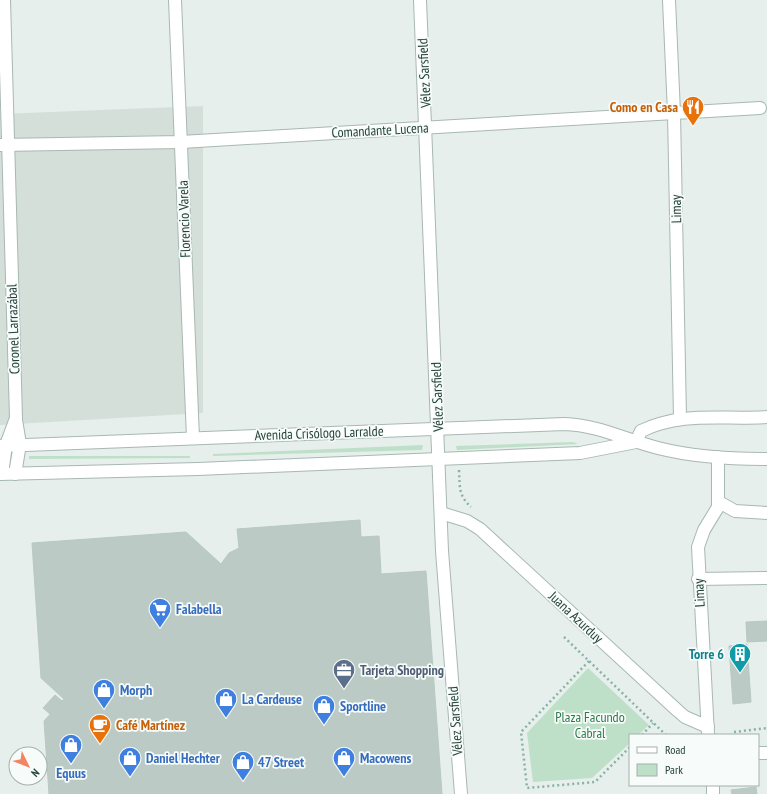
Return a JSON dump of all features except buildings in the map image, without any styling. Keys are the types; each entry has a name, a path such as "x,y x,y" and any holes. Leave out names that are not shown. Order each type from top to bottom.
{"street":[{"name":"Coronel Larrazábal","path":"4,0 4,144 16,418 20,444 15,474"},
{"name":"Florencio Varela","path":"175,0 193,438"},
{"name":"Vélez Sarsfield","path":"420,0 439,429 441,513 461,794"},
{"name":"Limay","path":"669,0 674,113 680,418"},
{"name":"Comandante Lucena","path":"4,144 181,142 760,108"},
{"path":"636,442 641,431 660,423 680,418 767,417"},
{"name":"Coronel Larrazábal","path":"1,474 3,445 16,418"},
{"name":"Avenida Crisólogo Larralde","path":"3,445 576,424 593,427 661,449 718,457 767,460"},
{"name":"Avenida Crisólogo Larralde","path":"1,474 580,453 636,442"},
{"name":"Limay","path":"708,731 698,579 699,539 715,515 719,502 718,457"},
{"path":"719,502 736,511 767,513"},
{"name":"Juana Azurduy","path":"441,513 467,521 480,529 678,711 708,731"},
{"path":"698,579 767,578"}],"path":[{"path":"459,458 460,491 462,499 474,510"},
{"path":"564,637 665,734"},
{"path":"589,661 521,732 526,788 595,782 629,748"},
{"path":"643,734 653,723"},
{"path":"734,732 767,728"}],"shaded area":[{"path":"203,106 203,413 0,425 0,114"}],"green space":[{"path":"573,442 578,444 457,450 456,446"},
{"path":"423,445 422,450 213,456 213,454"},
{"path":"29,456 190,456 190,458 29,459"},
{"name":"Plaza Facundo Cabral","path":"588,668 649,725 639,734 629,734 629,744 592,778 533,782 527,733"}],"place":[{"name":"Como en Casa","path":"693,126"},
{"name":"Falabella","path":"160,628"},
{"name":"Torre 6","path":"740,674"},
{"name":"Tarjeta Shopping","path":"344,690"},
{"name":"Morph","path":"104,710"},
{"name":"La Cardeuse","path":"226,718"},
{"name":"Sportline","path":"324,726"},
{"name":"Café Martínez","path":"100,744"},
{"name":"Equus","path":"71,764"},
{"name":"Daniel Hechter","path":"130,778"},
{"name":"Macowens","path":"344,778"},
{"name":"47 Street","path":"243,782"}]}
